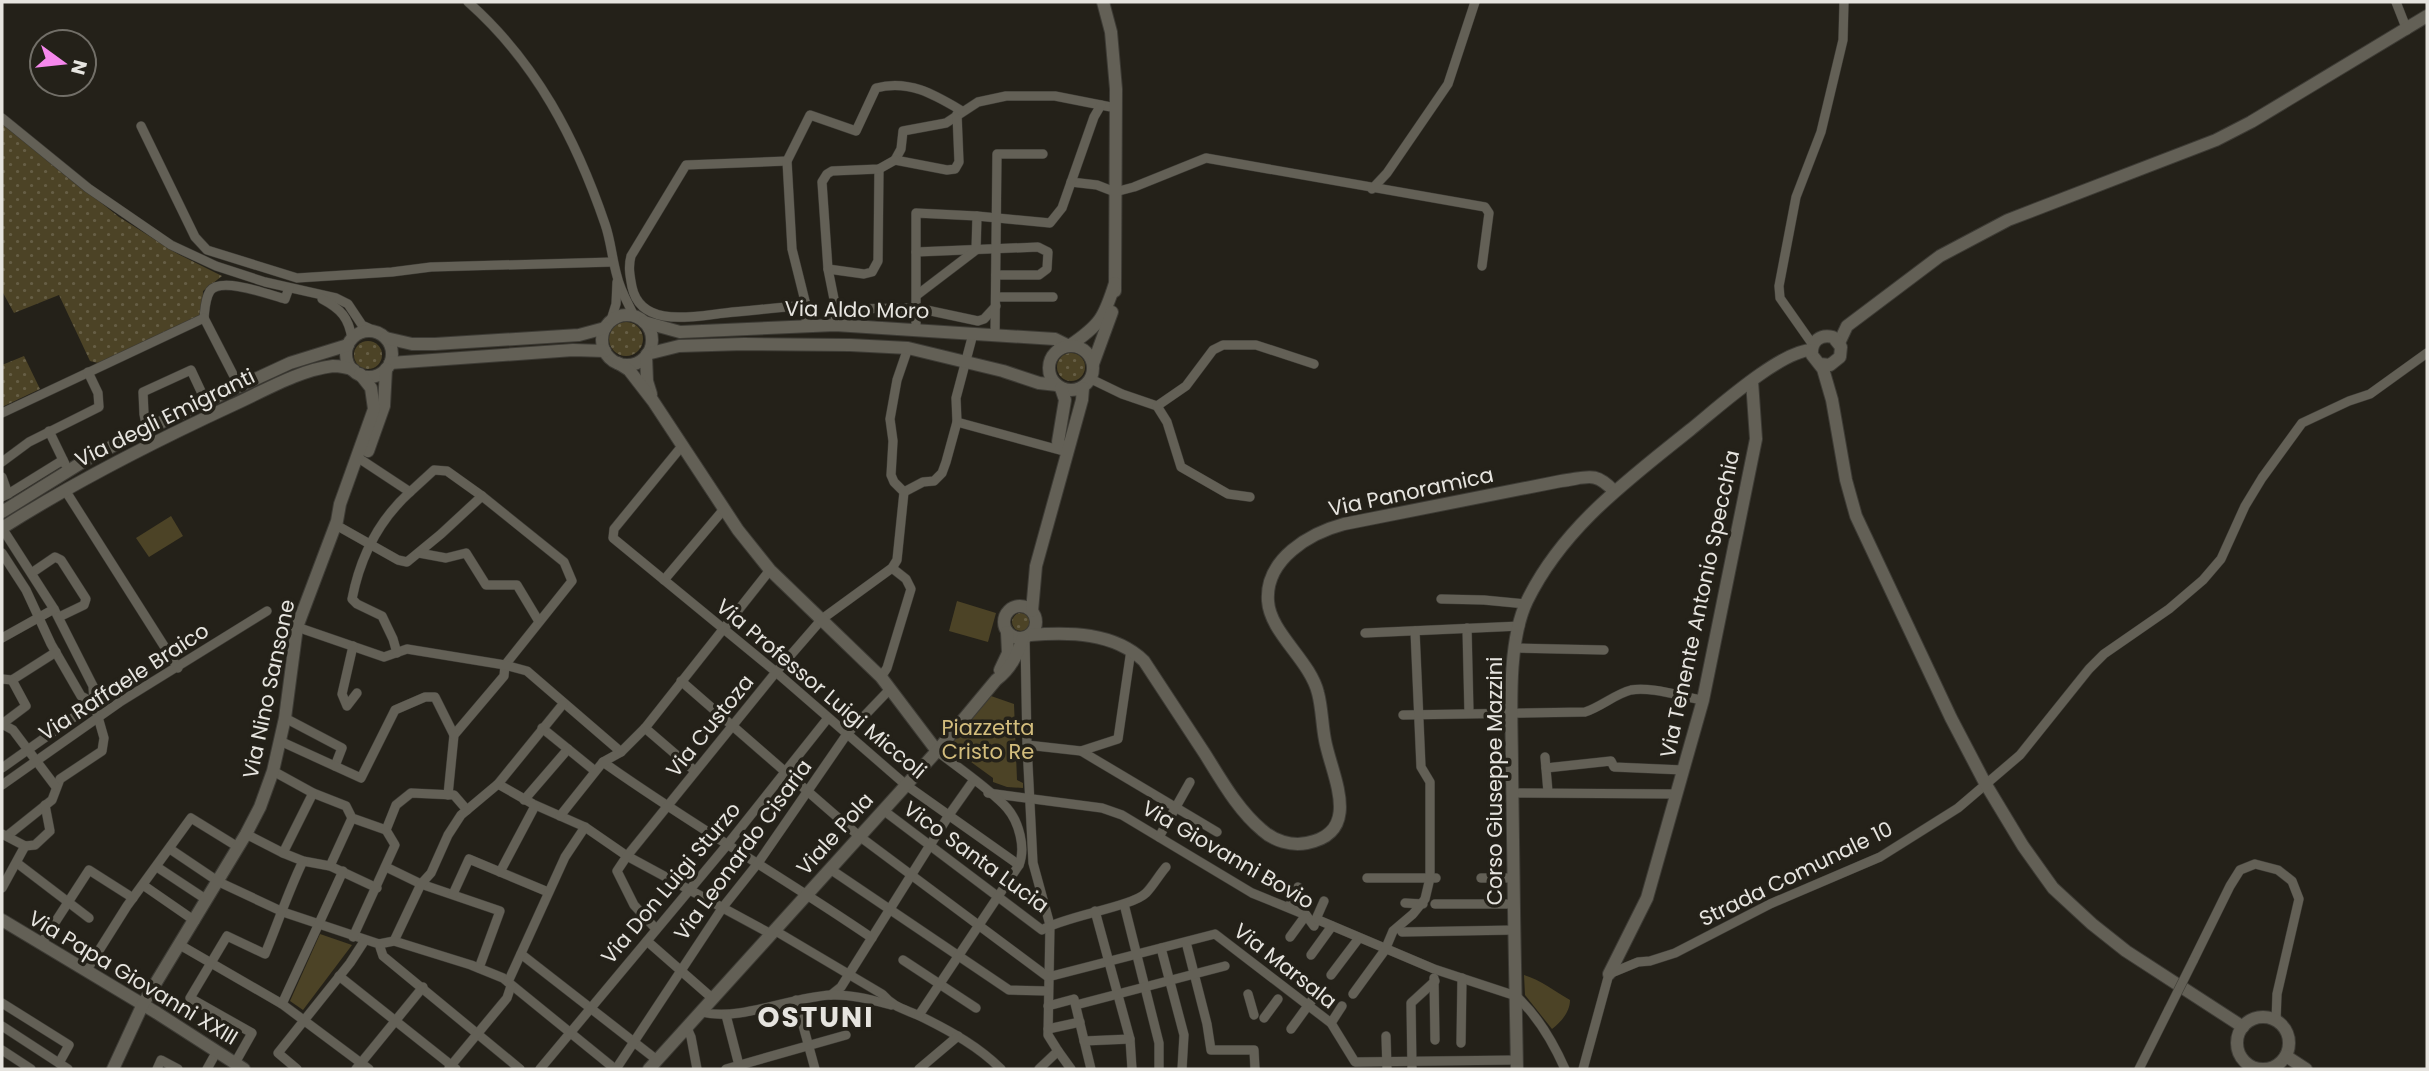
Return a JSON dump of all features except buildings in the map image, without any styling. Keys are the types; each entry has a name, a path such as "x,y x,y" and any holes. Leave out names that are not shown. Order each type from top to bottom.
{"main road":[{"path":"1076,635 1014,637 1007,632 1004,621 1008,611 1020,598 1036,566 1066,452 1115,301 1116,108 1111,32 1103,2"},
{"path":"1832,400 1814,354 1817,340 1940,256 2008,220 2216,140 2251,122 2427,16"},
{"path":"1069,346 1096,327 1105,313 1115,283"},
{"path":"1839,344 1847,326 1870,306"},
{"path":"653,401 647,380 646,355 652,341 651,334 639,319 626,315 608,324 602,335 605,351 629,370 653,401 724,509 770,570 881,677 937,751"},
{"name":"Via Aldo Moro","path":"639,319 680,332 835,325 1055,339 1069,346"},
{"name":"Via degli Emigranti","path":"2,512 66,465 89,458 290,363 350,342 365,331 412,344 435,344 579,335 608,324"},
{"path":"383,336 392,350 388,366"},
{"path":"1826,336 1833,337 1839,344 1841,354 1832,378 1832,400 1846,480 1856,516 1928,671 1985,783 2023,846 2053,888 2092,924 2126,951 2243,1027"},
{"path":"350,342 347,359 357,372"},
{"name":"Via Aldo Moro","path":"646,355 679,346 744,344 908,348 1059,387"},
{"path":"1066,452 1058,442 1065,400 1049,373 1051,358 1062,348 1076,346 1087,353 1093,364"},
{"name":"Via degli Emigranti","path":"2,528 95,472 155,441 303,374 342,366 374,376 388,366 573,350 605,351"},
{"path":"1814,354 1826,366 1836,363"},
{"name":"Corso Giuseppe Mazzini","path":"1517,1065 1512,713 1515,648 1526,604 1545,568 1565,540 1614,491 1752,381 1787,358 1814,354"},
{"path":"618,363 633,364 646,355"},
{"name":"Via Nino Sansone","path":"360,459 384,406 388,366"},
{"name":"Via Nino Sansone","path":"113,1069 143,1004 246,835 273,771 285,718 297,627 336,523 347,507 374,409 371,388 357,372"},
{"name":"Via Tenente Antonio Specchia","path":"1609,974 1647,898 1703,700 1756,439 1752,381"},
{"path":"1059,387 1076,390 1087,383"},
{"name":"Via Panoramica","path":"1076,635 1108,640 1131,650 1144,661 1226,786 1264,832 1282,842 1299,845 1314,842 1334,827 1341,795 1325,743 1318,692 1306,664 1274,622 1268,601 1270,584 1276,569 1307,538 1344,524 1585,478 1600,478 1614,491"},
{"path":"1026,636 1036,625 1036,566"},
{"path":"1013,607 1023,606 1042,622 1076,635"},
{"name":"Viale Pola","path":"996,680 1008,653 1007,632"},
{"name":"Viale Pola","path":"653,1065 1005,673 1026,636"},
{"name":"Via Papa Giovanni XXIII","path":"2,920 143,1004 239,1066"},
{"path":"2255,1018 2276,1021 2287,1032 2286,1056 2273,1067 2256,1068 2249,1065 2238,1052 2238,1034 2255,1018"},
{"path":"2286,1056 2306,1069"}],"street":[{"path":"468,2 507,39 562,119 587,174 607,228 618,280 639,319"},
{"path":"1372,188 1387,173 1448,84 1475,2"},
{"path":"1814,354 1780,298 1779,286 1796,197 1821,132 1830,97 1843,40 1844,2"},
{"path":"2396,2 2407,30"},
{"path":"806,326 806,305 792,249 787,161 810,115 856,131 876,88 890,84 926,89 960,112"},
{"path":"835,325 836,309 828,269 822,182 827,174 838,170 879,169 895,160 901,149 903,131 946,123 978,102 1006,96 1055,96 1116,108"},
{"path":"916,329 916,214 1050,223 1062,208 1094,117 1101,105"},
{"path":"895,160 947,170 955,169 959,162 960,112"},
{"path":"2,118 88,188 171,245 216,266 289,288 336,298 348,304 362,325 383,336"},
{"path":"141,126 195,237 207,250 297,278 430,267 613,262"},
{"path":"995,336 997,153 1043,154"},
{"path":"1070,182 1097,185 1115,192 1206,158 1488,209 1482,266"},
{"name":"Via Aldo Moro","path":"787,161 686,165 631,256 628,267 639,304 648,311 676,318 806,305"},
{"path":"828,269 864,274 872,272 878,261 879,169"},
{"path":"976,250 977,216"},
{"path":"916,252 1038,247 1048,252 1047,269 1039,275 996,275"},
{"path":"917,295 976,250"},
{"path":"608,324 616,304 618,280"},
{"path":"239,386 204,318 211,289 218,285 236,286 285,299 289,288"},
{"path":"315,294 338,307 350,327 350,342"},
{"path":"996,302 1053,297"},
{"name":"Via Aldo Moro","path":"836,309 917,308 978,321 984,319 996,302"},
{"path":"711,331 714,314"},
{"path":"2,413 204,318"},
{"path":"904,492 923,482 934,481 942,473 957,422 956,398 974,334"},
{"path":"1157,406 1186,386 1213,350 1223,345 1256,345 1314,364"},
{"path":"881,677 887,668 911,589 906,579 892,568 899,551 904,492 891,475 893,441 890,419 908,348"},
{"name":"Strada Comunale 10","path":"1609,974 1638,962 1675,953 1770,904 1880,857 1958,808 2020,755 2104,654 2169,609 2203,580 2221,559 2245,506 2262,478 2302,423 2371,394 2427,353"},
{"name":"Via degli Emigranti","path":"148,429 143,392 191,370 206,402"},
{"path":"2,462 29,442 99,407 98,393 89,372"},
{"path":"1087,383 1157,406 1167,422 1181,467 1228,494 1250,497"},
{"path":"957,422 1066,452"},
{"path":"2,477 5,496 66,465 49,431"},
{"name":"Via Professor Luigi Miccoli","path":"682,446 614,529 613,538 776,672 906,785 1019,865"},
{"path":"360,459 410,492"},
{"path":"397,653 382,615 352,599 370,544 395,505 434,470 447,471 564,562 572,581 538,620 505,665 505,676 454,735"},
{"path":"65,490 178,668"},
{"path":"336,523 407,562 482,496"},
{"path":"664,580 724,509"},
{"path":"2,528 33,572 93,686 94,703 104,737 102,751 60,779 52,800 45,805 4,835 25,846 35,845 50,831 45,805"},
{"path":"2,553 26,590 81,696 94,703"},
{"path":"419,553 446,558 466,553 486,585 517,585 538,620"},
{"path":"2,638 39,618 83,605 86,599 61,560 55,557 33,572"},
{"name":"Via Custoza","path":"627,856 776,672 822,620 892,568"},
{"path":"560,816 603,762 621,752 645,728 770,570"},
{"path":"1441,598 1526,604"},
{"name":"Via Raffaele Braico","path":"2,785 99,717 267,611"},
{"path":"1365,633 1520,626"},
{"path":"297,627 384,657 407,649 527,671 621,752"},
{"path":"1467,628 1469,713"},
{"path":"1353,994 1385,950 1393,930 1423,904 1433,878 1430,782 1421,767 1415,631"},
{"path":"1026,636 1027,745 1033,863 1049,925 1048,1035 1071,1069"},
{"path":"353,646 342,694 347,706 357,693"},
{"path":"1515,648 1604,650"},
{"path":"1081,751 1118,739 1131,650"},
{"path":"2,679 12,680 56,652"},
{"path":"12,680 26,706 2,724 13,730 56,787"},
{"path":"681,681 859,836 1048,977"},
{"name":"Via Leonardo Cisaria","path":"616,1069 723,907 758,863 847,734 890,688"},
{"path":"1403,715 1585,712 1628,691 1641,689 1703,700"},
{"path":"280,741 361,778 395,710 425,696 435,697 454,735 448,795"},
{"name":"Via Raffaele Braico","path":"2,768 94,703"},
{"path":"394,941 421,884 431,873 447,835 467,810 498,784 564,704"},
{"path":"285,718 342,748 335,765"},
{"name":"Via Don Luigi Sturzo","path":"540,1069 727,845 828,718"},
{"path":"542,728 595,771"},
{"path":"645,728 695,771"},
{"path":"1027,745 1081,751 1217,832"},
{"path":"524,800 568,749"},
{"path":"919,1016 1023,855 1023,847 1008,809 937,751"},
{"path":"1545,758 1548,792"},
{"path":"1546,768 1611,761 1614,767 1683,770"},
{"path":"603,762 667,807 872,938"},
{"path":"273,771 313,793 346,806 352,818 386,830 395,845 353,937"},
{"path":"831,995 841,987 973,781"},
{"path":"1159,837 1190,782"},
{"path":"498,784 535,806 584,827 627,856 773,932 882,993 891,1005"},
{"path":"283,853 313,793"},
{"path":"386,830 396,805 411,793 454,795 467,810"},
{"name":"Via Giovanni Bovio","path":"988,793 1102,808 1122,815 1251,893 1306,915 1314,926 1316,919 1434,969 1516,996"},
{"path":"1513,793 1676,794"},
{"path":"500,872 535,806"},
{"name":"Vico Santa Lucia","path":"883,810 1042,930 1049,925"},
{"path":"86,971 133,898 191,818 239,848"},
{"path":"330,866 352,818"},
{"path":"339,976 397,1020 452,1068 507,998 521,954 548,892 584,827"},
{"path":"246,835 303,861 342,870 377,888"},
{"path":"2,888 25,846"},
{"path":"170,849 219,882 283,912 353,937 379,944 394,941 479,968 510,984 616,1069"},
{"path":"627,856 617,871 634,905 656,929"},
{"path":"453,894 469,859 548,892"},
{"path":"239,1066 252,1032 190,998 227,936 265,954 283,912 284,900 303,861"},
{"path":"17,863 89,918"},
{"path":"2139,1069 2230,886 2240,870 2255,864 2278,870 2292,881 2299,898 2277,994 2276,1021"},
{"path":"157,867 207,900"},
{"path":"386,867 421,884 500,911 479,968"},
{"path":"1049,925 1124,904 1146,893 1166,867"},
{"path":"830,869 1009,990 1047,991"},
{"path":"41,944 89,870 133,898"},
{"path":"282,1004 342,870"},
{"path":"1367,878 1433,878"},
{"path":"1481,878 1513,878"},
{"path":"144,884 195,921"},
{"path":"1273,914 1285,906 1298,887"},
{"path":"1316,919 1324,901"},
{"path":"1405,903 1423,904"},
{"path":"1124,904 1159,1043 1160,1069"},
{"path":"1435,904 1514,904"},
{"path":"1095,911 1130,1039 1132,1069"},
{"path":"1290,937 1306,915"},
{"path":"1311,955 1332,926"},
{"path":"1402,932 1514,930"},
{"name":"Via Marsala","path":"1186,942 1216,934 1283,993 1308,1006 1331,1023 1360,1064"},
{"path":"1331,975 1359,938"},
{"path":"297,1069 278,1053 365,940"},
{"path":"647,941 681,968 712,998"},
{"path":"1048,977 1186,942 1207,1024 1211,1051 1254,1050 1255,1069"},
{"path":"379,944 383,956 520,1069"},
{"path":"180,945 304,1018 362,1067 423,987"},
{"path":"1161,948 1184,1035 1182,1069"},
{"path":"521,954 634,1041 653,1065"},
{"path":"903,960 976,1008"},
{"path":"1076,1005 1225,966"},
{"path":"1434,969 1435,1040"},
{"name":"Via Tenente Antonio Specchia","path":"1583,1069 1609,974"},
{"path":"1461,1044 1462,978"},
{"path":"1412,1065 1411,1003 1435,981"},
{"path":"1248,994 1259,1016 1283,993"},
{"path":"701,1012 726,1015 796,1000 831,995 850,996 891,1005 919,1016 980,1049 1001,1069"},
{"path":"1291,1029 1315,996"},
{"path":"1516,996 1554,1043 1565,1069"},
{"path":"1048,1006 1074,999 1091,1069"},
{"path":"796,1000 815,1069"},
{"path":"2,1003 69,1045 59,1063"},
{"path":"1331,1023 1342,1006"},
{"path":"726,1015 740,1068"},
{"path":"1048,1029 1080,1022"},
{"path":"2,1026 68,1069"},
{"path":"687,1028 696,1069"},
{"path":"726,1069 740,1068 846,1035"},
{"path":"919,1069 958,1036"},
{"path":"1386,1036 1386,1065"},
{"path":"1084,1041 1130,1039"},
{"path":"2,1050 31,1069"},
{"path":"207,1069 217,1051"},
{"path":"1039,1069 1058,1051"},
{"path":"157,1069 161,1060 178,1069"},
{"path":"1360,1064 1517,1065"}],"green space":[{"path":"2,124 119,217 178,254 222,276 203,291 202,315 98,363 90,361 59,295 14,313 2,291"},
{"path":"626,322 638,327 643,339 638,351 626,356 614,351 609,339 614,327"},
{"path":"368,341 378,345 382,355 378,365 368,369 358,365 354,355 358,345"},
{"path":"1071,353 1081,357 1085,367 1081,377 1071,381 1061,377 1057,367 1061,357"},
{"path":"24,356 40,389 2,407 2,365"},
{"path":"171,516 183,536 149,557 136,538"},
{"path":"957,601 996,613 988,642 949,631"},
{"path":"1017,613 1025,613 1030,622 1028,629 1017,631 1012,626 1012,618"},
{"name":"Piazzetta Cristo Re","path":"991,696 1014,704 1017,780 1023,783 1023,788 1007,787 993,782 993,778 949,747 951,740"},
{"path":"320,934 352,945 303,1010 290,1001"},
{"path":"1524,975 1570,1000 1564,1016 1552,1029 1525,995"}],"district":[{"name":"OSTUNI","path":"816,1017"}]}
